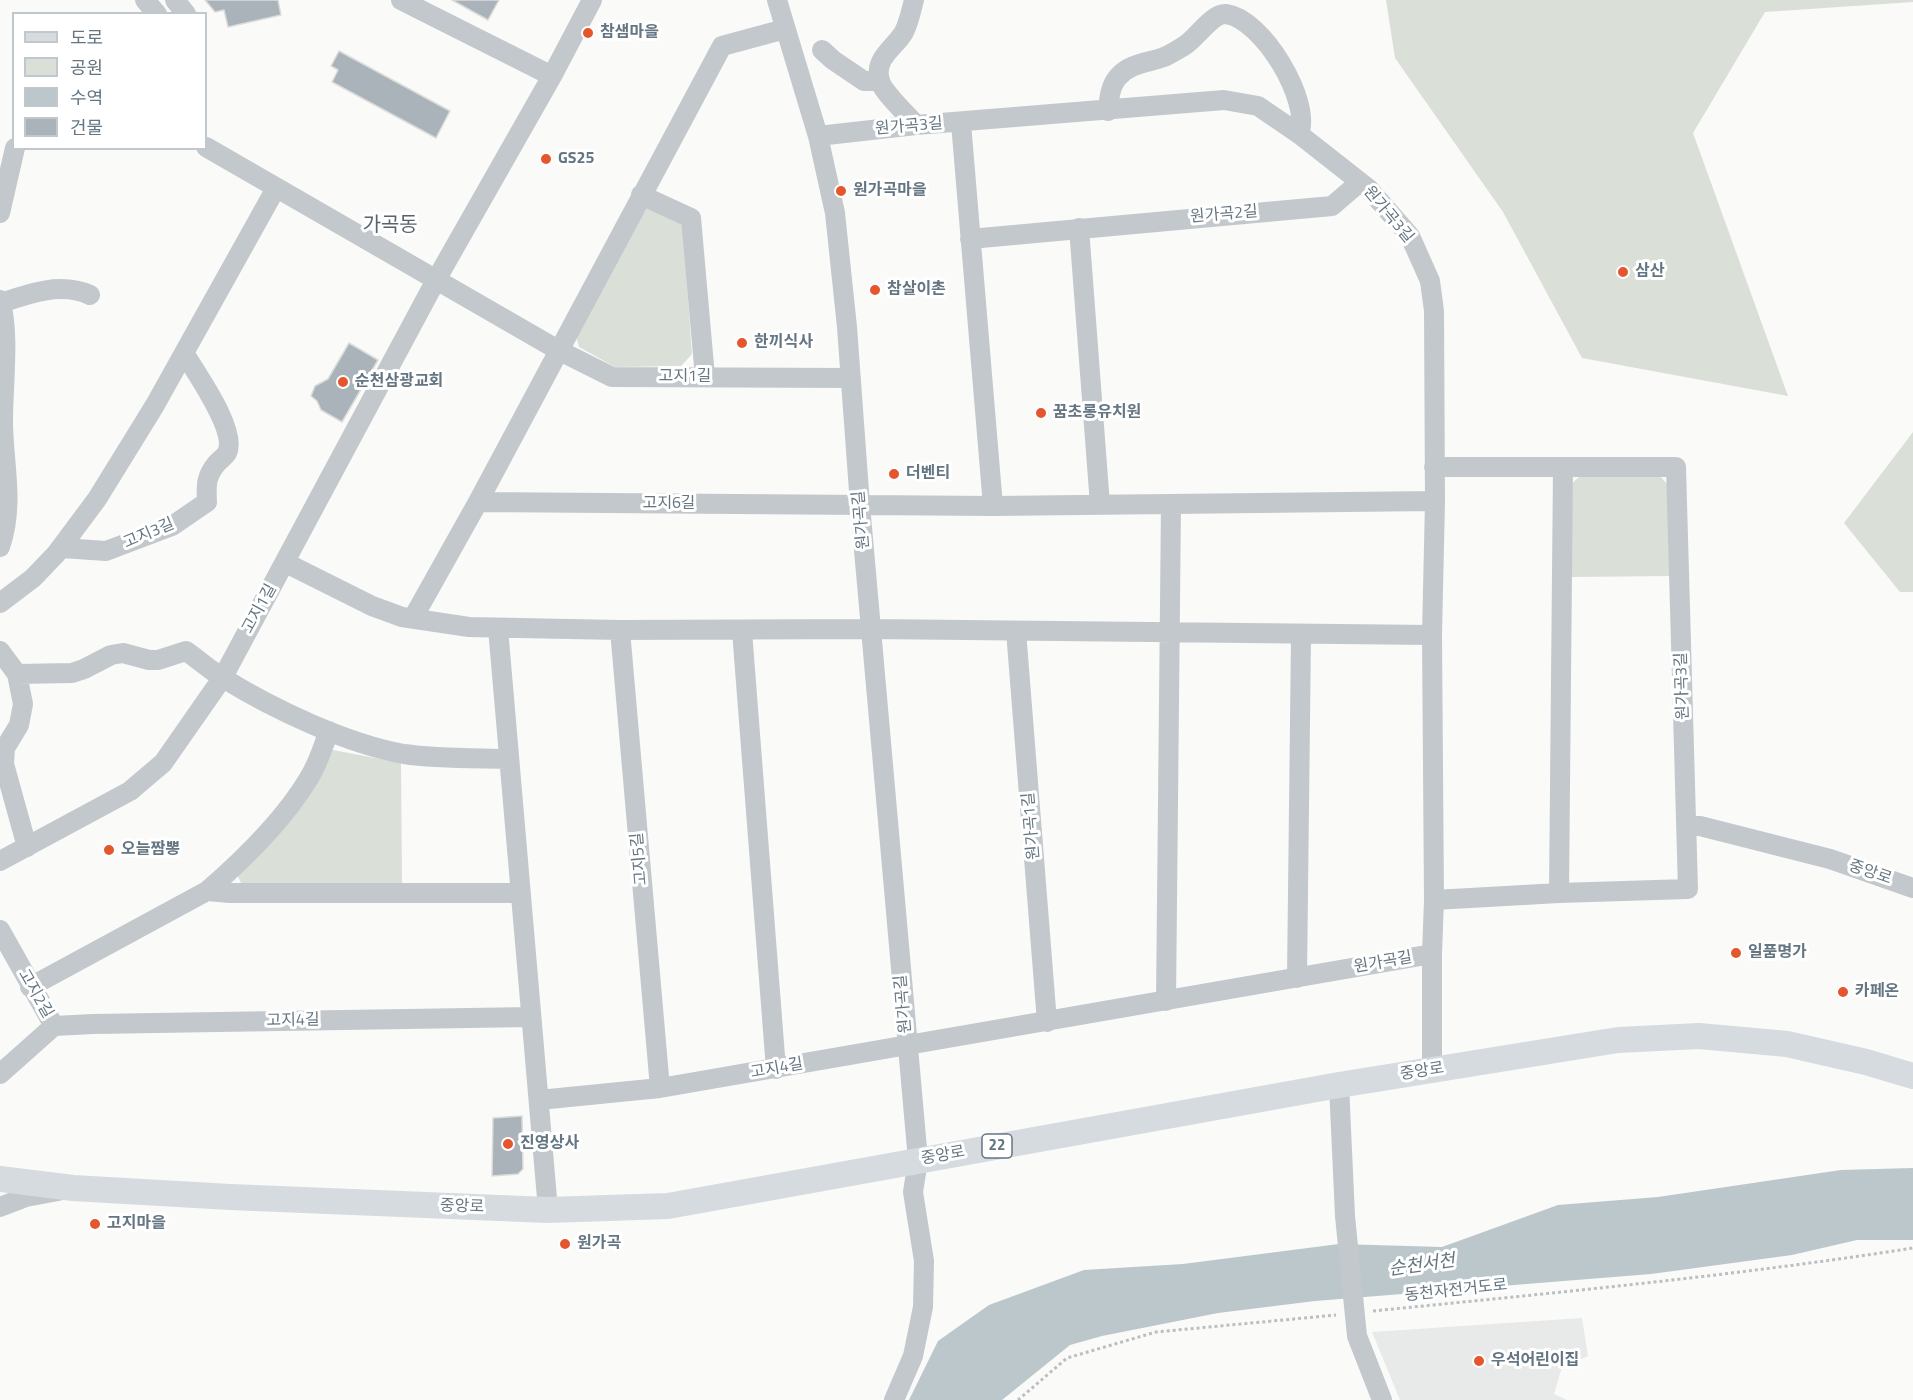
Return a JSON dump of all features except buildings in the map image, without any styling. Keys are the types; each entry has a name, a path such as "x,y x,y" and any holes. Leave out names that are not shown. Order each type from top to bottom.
{"main road":[{"name":"중앙로","path":"0,1179 73,1188 230,1197 548,1210 668,1206 1339,1085 1618,1040 1699,1036 1787,1044 1866,1062 1913,1076"}],"street":[{"path":"145,0 155,12"},
{"path":"175,0 184,12"},
{"path":"401,0 552,76"},
{"name":"고지1길","path":"0,861 130,791 164,763 223,678 436,280 552,76 592,0"},
{"name":"원가곡길","path":"777,0 818,136 835,213 918,1160 913,1192 924,1261 923,1307 913,1356 894,1400"},
{"path":"914,0 903,33 885,52 880,81 916,125"},
{"path":"1108,111 1112,85 1118,76 1129,68 1164,57 1178,49 1195,38 1216,15 1226,14 1238,18 1261,35 1275,52 1289,78 1302,116 1302,127 1299,134"},
{"path":"413,618 478,502 722,46 785,29"},
{"path":"822,50 864,81 880,81"},
{"name":"원가곡3길","path":"818,136 916,125 1224,100 1258,105 1370,189 1410,236 1430,281 1434,311 1432,1070"},
{"path":"961,123 993,506"},
{"name":"고지1길","path":"207,148 558,350 612,377 851,378"},
{"path":"0,213 15,150"},
{"name":"원가곡2길","path":"970,239 1332,206 1360,182"},
{"path":"0,603 33,578 62,548 97,499 155,405 276,188"},
{"path":"641,195 691,218 705,377"},
{"path":"1079,228 1100,505"},
{"path":"0,547 6,529 8,484 3,423 4,326 0,302 57,288 78,290 90,296"},
{"name":"고지3길","path":"62,548 106,551 172,526 207,502 206,483 210,471 227,452 230,437 219,412 184,353"},
{"name":"원가곡3길","path":"1434,467 1676,466 1688,889 1434,900"},
{"path":"1558,893 1563,467"},
{"path":"860,505 993,506 1435,501"},
{"name":"고지6길","path":"478,502 860,505"},
{"path":"1166,1001 1171,504"},
{"path":"286,563 372,606 402,617 469,627 1432,635"},
{"path":"498,628 548,1210"},
{"name":"고지5길","path":"620,630 660,1088"},
{"path":"742,631 776,1069"},
{"name":"원가곡1길","path":"1016,632 1047,1022"},
{"path":"1297,978 1301,634"},
{"path":"0,651 17,674 23,704 19,725 3,754 27,847"},
{"path":"17,674 72,672 84,669 111,655 123,653 158,660 186,651 223,678 277,707 367,746 404,754 434,757 509,759"},
{"path":"30,987 207,891 231,870 294,802 311,776 329,731"},
{"name":"중앙로","path":"1687,826 1701,826 1830,859 1913,888"},
{"path":"207,891 230,893 520,893"},
{"name":"고지2길","path":"0,930 54,1026 0,1074"},
{"name":"원가곡길","path":"908,1046 1432,954"},
{"name":"고지4길","path":"54,1026 531,1017"},
{"name":"고지4길","path":"539,1100 660,1088 908,1046"},
{"path":"1339,1085 1345,1216 1357,1336 1382,1400"},
{"path":"0,1170 73,1188"},
{"path":"0,1207 26,1197 73,1188"}],"path":[{"name":"동천자전거도로","path":"1370,1311 1595,1289 1828,1262 1913,1248"},
{"path":"1018,1400 1067,1358 1156,1332 1346,1314"}],"shaded area":[{"name":"우석어린이집","path":"1582,1318 1588,1356 1562,1367 1554,1394 1567,1400 1400,1400 1372,1332"}],"green space":[{"path":"1386,0 1913,0 1913,2 1765,12 1693,133 1788,396 1582,358 1503,212 1395,58"},
{"path":"646,205 680,222 683,227 692,354 681,366 615,367 579,347 575,332"},
{"path":"1913,432 1913,592 1900,592 1844,523"},
{"path":"1579,477 1661,477 1671,489 1672,576 1572,577 1569,486"},
{"path":"328,749 401,763 402,885 248,888 241,883 236,872"}],"water":[{"name":"순천서천","path":"1913,1168 1913,1240 1857,1240 1792,1255 1651,1274 1315,1301 1218,1313 1102,1336 1070,1345 1002,1400 909,1400 938,1341 989,1305 1084,1270 1183,1264 1339,1244 1442,1247 1558,1205 1658,1197 1841,1170"}],"place":[{"name":"참샘마을","path":"588,33"},
{"name":"GS25","path":"546,159"},
{"name":"원가곡마을","path":"841,191"},
{"name":"삼산","path":"1623,272"},
{"name":"참살이촌","path":"875,290"},
{"name":"한끼식사","path":"742,343"},
{"name":"순천삼광교회","path":"343,382"},
{"name":"꿈초롱유치원","path":"1041,413"},
{"name":"더벤티","path":"894,474"},
{"name":"오늘짬뽕","path":"109,850"},
{"name":"일품명가","path":"1736,953"},
{"name":"카페온","path":"1843,992"},
{"name":"진영상사","path":"508,1144"},
{"name":"고지마을","path":"95,1224"},
{"name":"원가곡","path":"565,1244"},
{"name":"우석어린이집","path":"1479,1361"}],"district":[{"name":"가곡동","path":"390,226"}]}
